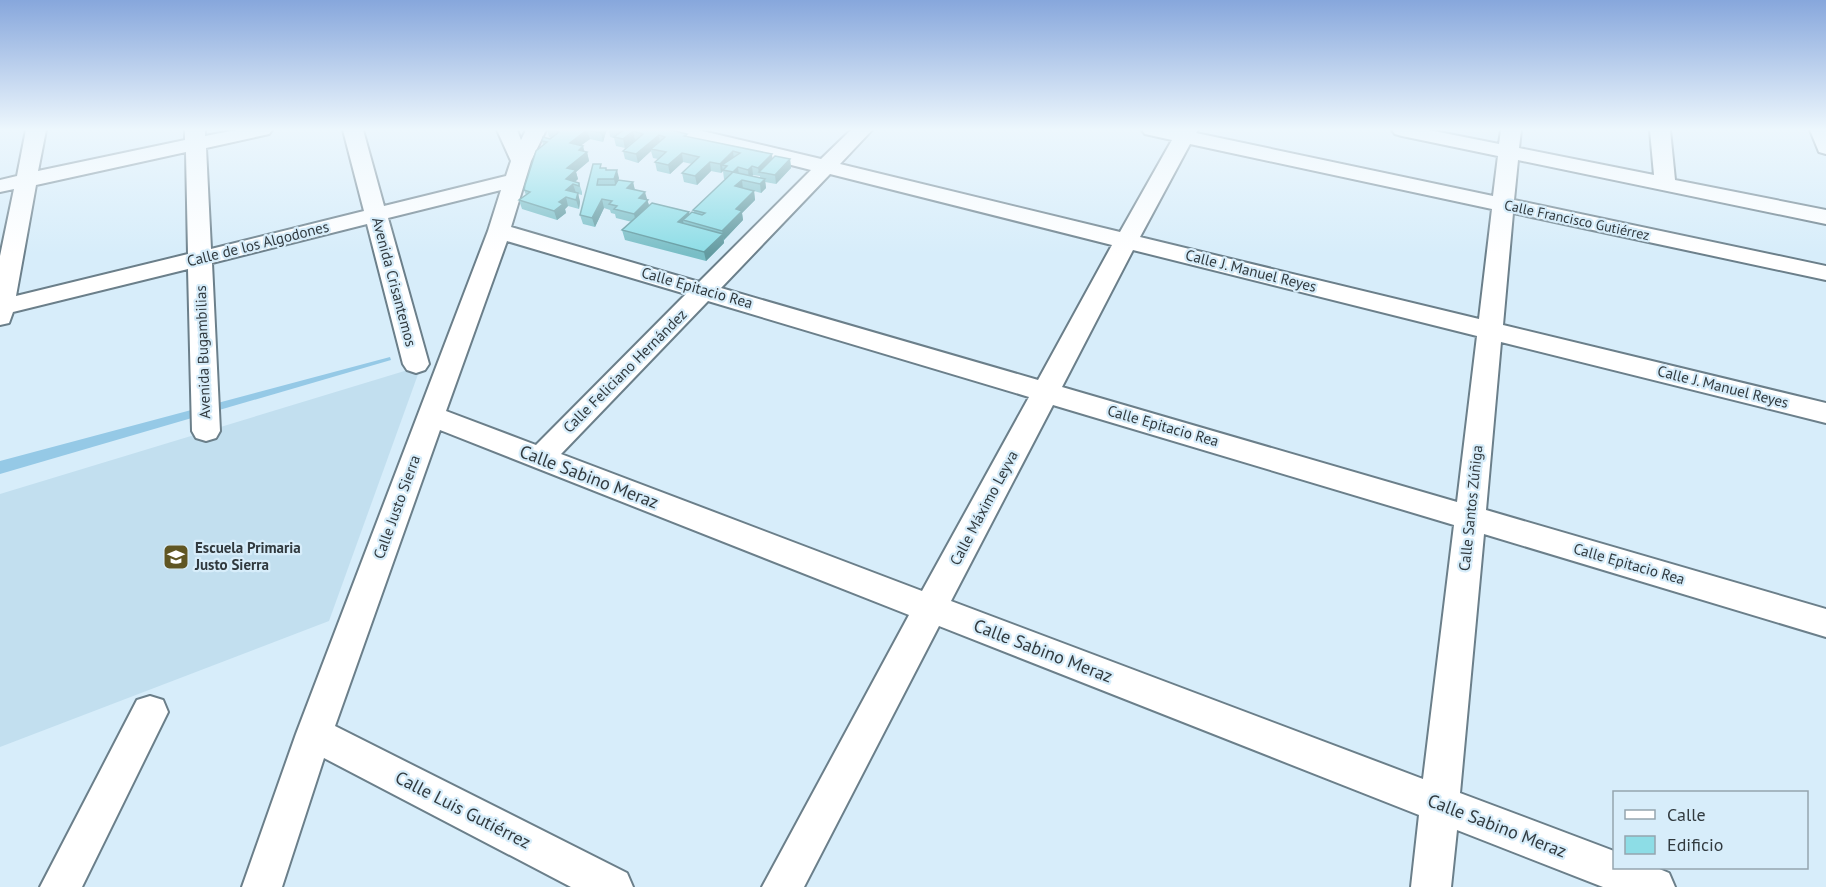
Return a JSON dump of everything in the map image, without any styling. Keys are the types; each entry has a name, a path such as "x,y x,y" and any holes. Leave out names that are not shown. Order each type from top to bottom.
{"street":[{"path":"1,311 29,171"},
{"path":"0,186 61,171"},
{"name":"Avenida Bugambilias","path":"197,171 206,431"},
{"name":"Avenida Crisantemos","path":"364,171 416,364"},
{"name":"Calle de los Algodones","path":"1,311 376,216 518,171"},
{"name":"Calle Justo Sierra","path":"262,887 314,734 519,171"},
{"name":"Calle Feliciano Hernández","path":"540,458 820,171"},
{"name":"Calle J. Manuel Reyes","path":"847,171 1826,413"},
{"name":"Calle Máximo Leyva","path":"782,887 1165,171"},
{"name":"Calle Francisco Gutiérrez","path":"1357,171 1826,273"},
{"name":"Calle Santos Zúñiga","path":"1431,887 1507,171"},
{"path":"1621,171 1665,184 1826,217"},
{"path":"1664,171 1665,184"},
{"name":"Calle Epitacio Rea","path":"499,231 1826,622"},
{"name":"Calle Sabino Meraz","path":"431,416 1655,887"},
{"path":"60,887 150,712"},
{"name":"Calle Luis Gutiérrez","path":"314,734 613,887"}],"shaded area":[{"path":"390,357 391,360 0,474 0,461"},
{"name":"Escuela Primaria Justo Sierra","path":"421,366 329,621 0,747 0,494"}],"building":[{"path":"529,171 574,171 566,179 579,183 579,186 573,184 566,190 578,193 576,200 566,197 559,202 563,204 554,211 519,200 530,192 524,190"},
{"path":"591,171 617,171 614,179 598,179 597,185 615,185 618,180 633,182 627,188 645,192 639,198 648,200 634,214 614,209 617,206 609,204 612,201 602,199 592,218 580,215"},
{"path":"684,171 700,171 695,176 682,173"},
{"path":"760,171 778,171 775,175"},
{"path":"733,172 765,179 760,184 742,180 735,186 754,191 736,209 742,211 722,231 683,220 692,212 702,215 705,213 693,210"},
{"path":"652,203 689,212 678,222 723,234 704,252 622,230"}],"place":[{"name":"Escuela Primaria Justo Sierra","path":"176,557"}]}
